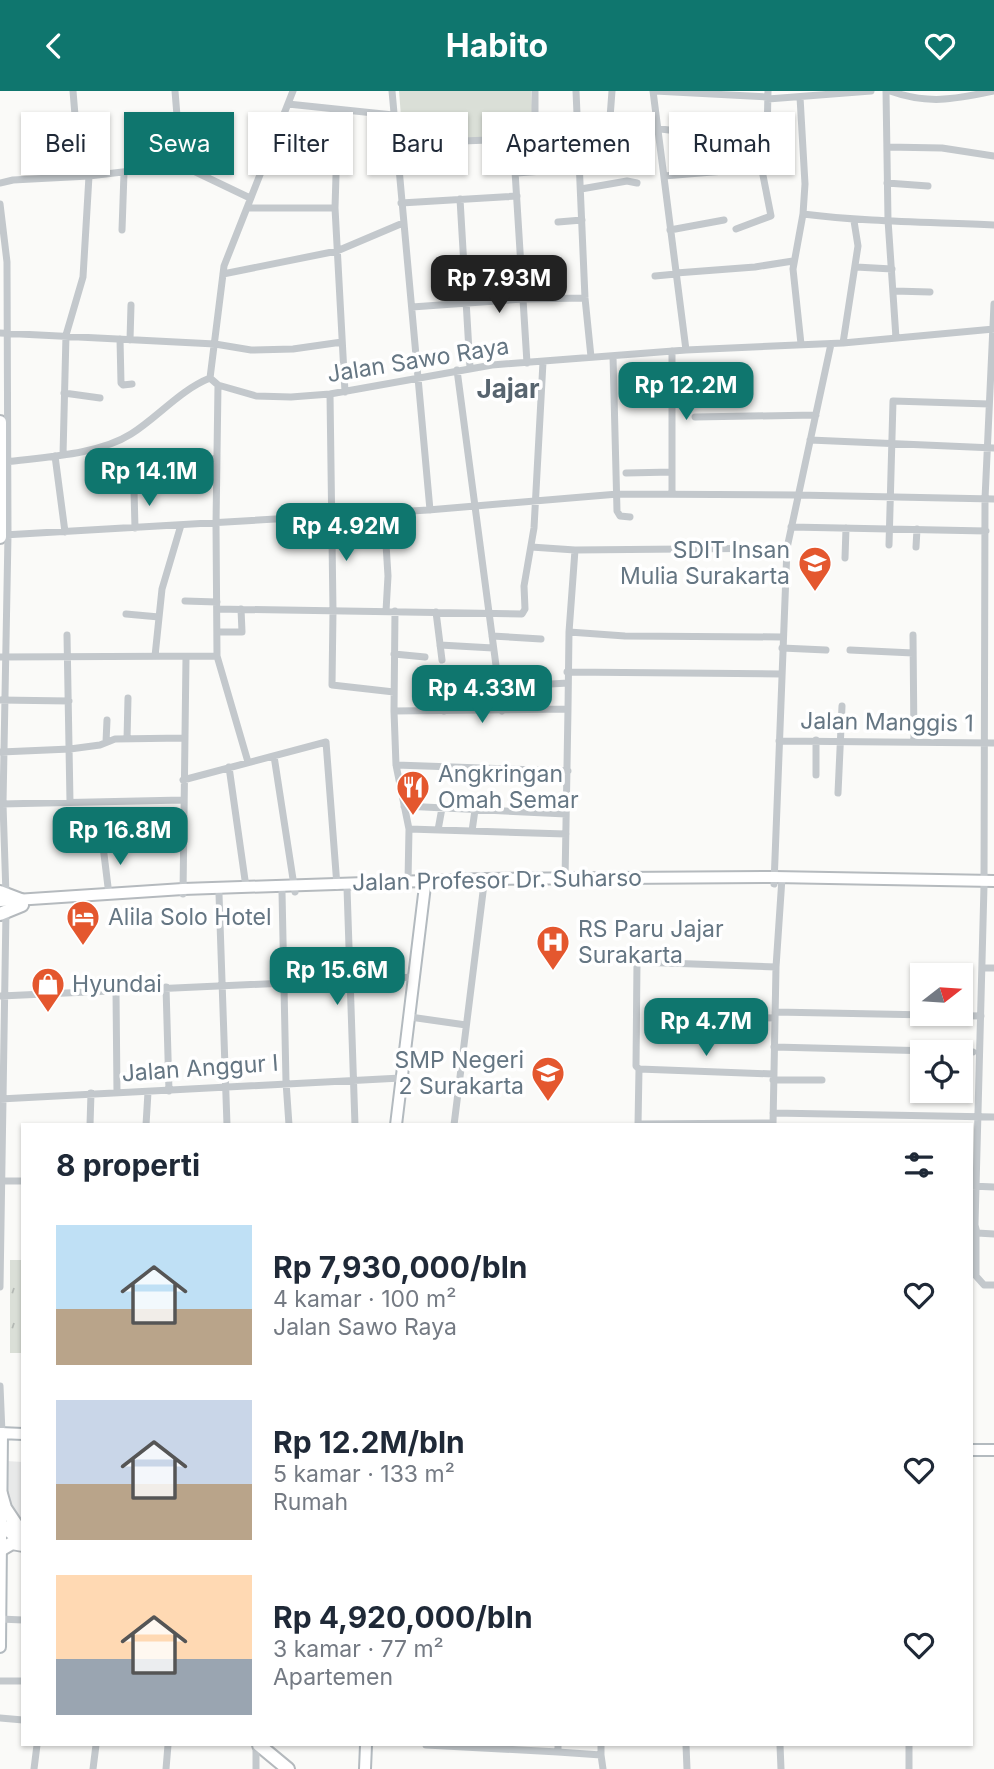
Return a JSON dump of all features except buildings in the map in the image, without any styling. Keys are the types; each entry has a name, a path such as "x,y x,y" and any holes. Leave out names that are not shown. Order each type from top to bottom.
{"highway":[{"path":"0,422 4,442 3,536"},
{"path":"3,904 21,902"},
{"path":"1,1494 10,1523 21,1541"},
{"path":"1,1550 12,1543 21,1544"},
{"path":"258,1746 288,1769"},
{"path":"270,1746 297,1769"}],"main road":[{"name":"Jalan Profesor Dr. Suharso","path":"425,883 565,881"},
{"name":"Jalan Profesor Dr. Suharso","path":"21,902 246,887 341,887 425,883 778,881 989,884"},
{"path":"396,1123 425,883"},
{"name":"Jalan Profesor Dr. Suharso","path":"183,892 282,892 294,888"},
{"path":"1,1494 1,1433 21,1434"},
{"path":"973,1450 994,1450"},
{"path":"0,1647 1,1550 10,1523"},
{"path":"365,1769 366,1746"}],"street":[{"path":"73,91 80,176"},
{"path":"175,91 177,112"},
{"path":"4,462 59,456 95,448 130,435 209,377 223,274 293,91"},
{"path":"392,91 393,112"},
{"path":"535,91 535,112"},
{"path":"576,91 577,112"},
{"path":"610,112 612,91"},
{"path":"686,350 654,91 800,97 871,91"},
{"path":"896,338 888,220 888,91 924,100 994,91"},
{"path":"800,97 805,184 803,214 793,261 801,344"},
{"path":"288,104 367,113"},
{"path":"338,110 335,208 345,392"},
{"path":"657,128 669,129"},
{"path":"887,147 942,148 994,156"},
{"path":"0,183 124,173 122,230"},
{"path":"202,175 250,198"},
{"path":"399,175 430,510"},
{"path":"517,175 527,363"},
{"path":"580,175 585,298 591,357"},
{"path":"664,176 676,175"},
{"path":"736,229 771,217 762,175"},
{"path":"65,531 59,456 66,335 83,277 89,176"},
{"path":"581,189 627,181 637,183"},
{"path":"887,183 928,186"},
{"path":"401,203 517,196"},
{"path":"460,199 470,368"},
{"path":"0,204 7,262 4,442"},
{"path":"247,208 335,208"},
{"path":"803,214 854,221 994,225"},
{"path":"558,222 582,220"},
{"path":"670,230 724,220"},
{"path":"843,343 856,267 858,239 854,221"},
{"path":"223,274 337,251 403,223"},
{"path":"655,276 793,261"},
{"path":"856,267 892,269"},
{"path":"894,291 930,292"},
{"path":"412,307 523,299 585,298"},
{"path":"994,304 989,404 990,499 986,531 990,564 984,742 989,884 982,968 974,1187 976,1276 984,1285 994,1285"},
{"path":"130,340 131,305"},
{"name":"Jalan Sawo Raya","path":"209,377 218,385 267,397 330,394 470,368 686,350 831,344 993,329"},
{"path":"4,333 215,344 251,350 342,342"},
{"path":"120,339 121,383 132,384"},
{"path":"773,1123 779,741 787,548 831,344"},
{"path":"672,493 673,351"},
{"path":"613,356 618,514 630,517"},
{"path":"185,601 241,609 522,614 535,500 543,362"},
{"path":"457,370 502,711"},
{"path":"218,385 215,524 217,656 248,762"},
{"path":"672,394 691,391"},
{"path":"64,393 100,398"},
{"path":"330,394 332,685 394,692"},
{"path":"889,545 893,401 989,404"},
{"path":"695,417 816,415"},
{"path":"810,440 990,447"},
{"path":"170,456 216,459"},
{"path":"626,473 672,472"},
{"path":"134,490 135,527"},
{"path":"0,1287 3,536 430,510 618,494 990,499"},
{"path":"384,512 394,654 396,765 409,829 409,884"},
{"path":"155,656 162,589 181,525"},
{"path":"791,527 986,531"},
{"path":"845,558 846,529"},
{"path":"916,547 917,529"},
{"path":"531,547 787,548"},
{"path":"565,881 569,632 575,549"},
{"path":"217,632 242,632 241,609"},
{"path":"436,611 442,660"},
{"path":"126,614 159,617"},
{"path":"569,632 625,636 782,637"},
{"path":"67,635 71,802"},
{"path":"913,635 914,742"},
{"path":"492,636 541,639"},
{"path":"440,645 493,647"},
{"path":"782,648 826,650"},
{"path":"850,650 913,653"},
{"path":"394,654 425,657"},
{"path":"3,657 217,656"},
{"path":"183,892 186,657"},
{"path":"568,672 781,674"},
{"path":"499,687 568,683"},
{"path":"444,686 444,711"},
{"path":"127,739 128,698"},
{"path":"3,700 69,701"},
{"path":"838,793 842,706"},
{"path":"394,711 568,709"},
{"path":"106,742 107,720"},
{"path":"2,752 69,749 127,739 184,738"},
{"path":"816,740 816,775"},
{"path":"183,779 323,741 327,744 350,979 355,1123"},
{"name":"Jalan Manggis 1","path":"779,741 994,743"},
{"path":"274,756 294,888"},
{"path":"396,765 568,771"},
{"path":"229,767 246,887"},
{"path":"2,804 183,800"},
{"path":"404,806 566,814"},
{"path":"438,830 442,808"},
{"path":"472,831 475,810"},
{"path":"409,829 565,834"},
{"path":"102,838 109,896"},
{"path":"454,1123 484,884"},
{"path":"282,892 289,1123"},
{"path":"219,894 226,1123"},
{"path":"639,1123 639,1069 636,1066 637,962 775,967"},
{"path":"982,968 994,968"},
{"path":"2,996 415,977"},
{"path":"166,987 169,1091"},
{"path":"117,991 117,1093"},
{"path":"666,1015 981,1016"},
{"path":"410,1017 466,1025"},
{"path":"774,1047 910,1050"},
{"path":"639,1069 822,1080"},
{"name":"Jalan Anggur I","path":"1,1098 401,1078"},
{"path":"146,1123 148,1092"},
{"path":"90,1123 91,1093"},
{"path":"773,1113 994,1117"},
{"path":"1,1181 21,1181"},
{"path":"974,1187 994,1188"},
{"path":"974,1228 994,1234"},
{"path":"0,1386 1,1433"},
{"path":"1,1619 21,1620"},
{"path":"0,1681 21,1681"},
{"path":"0,1718 21,1720"},
{"path":"34,1769 37,1746"},
{"path":"93,1769 96,1746"},
{"path":"166,1769 168,1746"},
{"path":"256,1769 257,1746"},
{"path":"460,1746 558,1748 601,1755"},
{"path":"601,1746 603,1769"},
{"path":"686,1746 687,1769"},
{"path":"780,1746 781,1769"},
{"path":"909,1746 909,1769"}],"shaded area":[{"path":"6,1461 21,1462 21,1520 6,1506"}],"green space":[{"path":"399,91 531,91 532,112 482,112 482,138 468,139 468,112 401,112"},
{"path":"10,1260 21,1260 21,1353 10,1353"}],"place":[{"name":"SDIT Insan Mulia Surakarta","path":"815,593"},
{"name":"Angkringan Omah Semar","path":"413,817"},
{"name":"Alila Solo Hotel","path":"83,947"},
{"name":"RS Paru Jajar Surakarta","path":"553,972"},
{"name":"Hyundai","path":"48,1014"},
{"name":"SMP Negeri 2 Surakarta","path":"548,1103"}],"district":[{"name":"Jajar","path":"508,389"}]}
